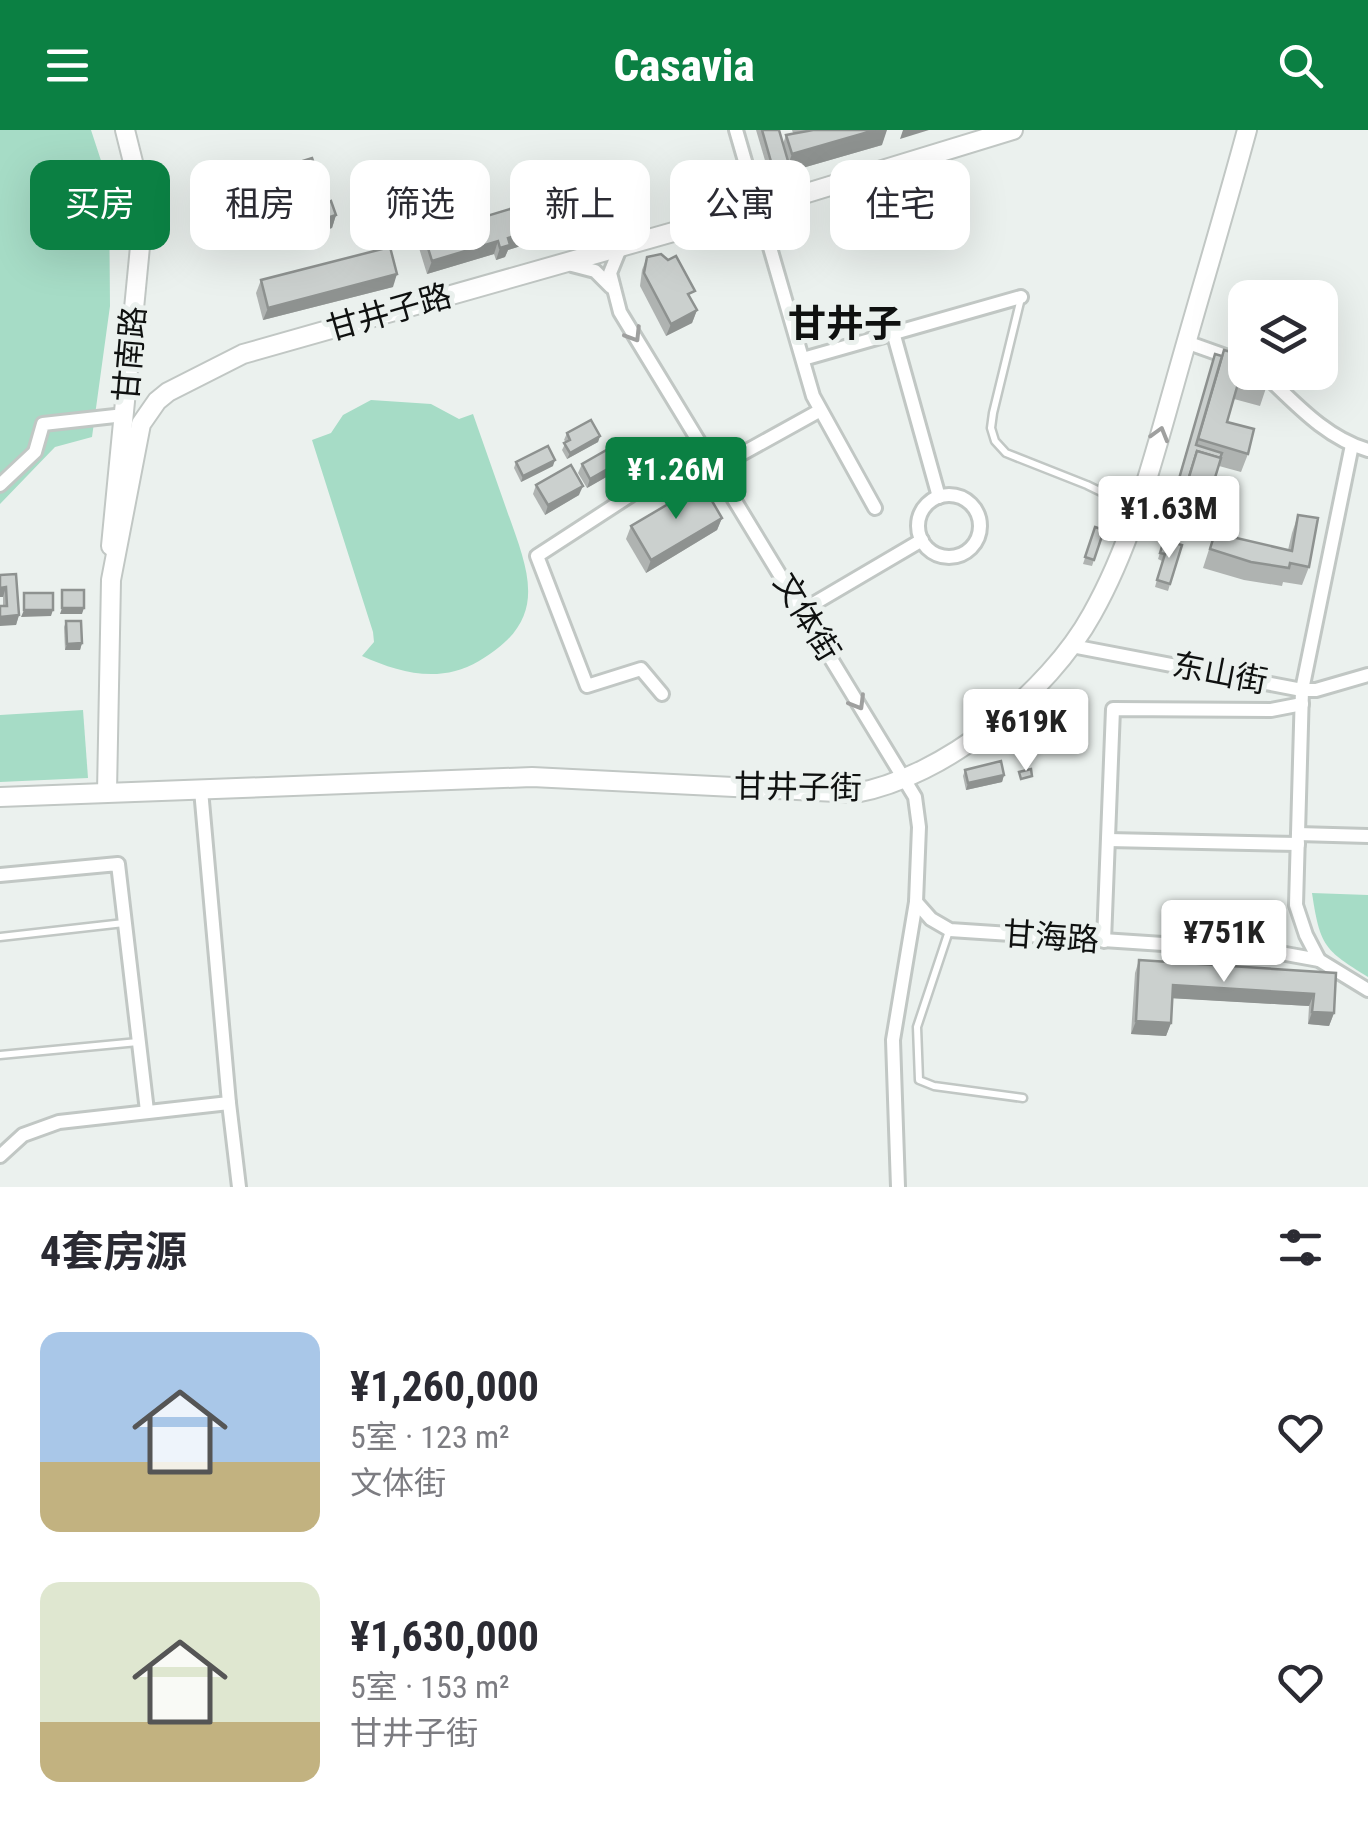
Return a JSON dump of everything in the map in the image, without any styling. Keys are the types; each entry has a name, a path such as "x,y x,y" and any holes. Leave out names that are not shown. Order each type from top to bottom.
{"street":[{"name":"甘南路","path":"112,580 110,535 142,226 140,190 125,130"},
{"path":"736,130 744,160"},
{"name":"甘井子路","path":"810,192 1013,130"},
{"name":"甘井子街","path":"0,797 532,777 856,793 903,779 972,740 1012,709 1072,646 1104,592 1138,510 1247,130"},
{"name":"甘井子路","path":"107,792 112,580 141,424 157,401 243,354 608,250"},
{"path":"611,287 619,250"},
{"path":"771,250 819,411 875,508"},
{"path":"554,266 586,267 605,278 611,287"},
{"name":"文体街","path":"611,287 620,312 915,797 919,827 916,902 893,1040 898,1187"},
{"path":"803,359 1021,297"},
{"path":"892,332 939,497"},
{"path":"1186,342 1228,357"},
{"path":"1282,390 1319,424 1352,445 1368,450"},
{"path":"716,468 819,411"},
{"path":"0,486 35,452 43,424 124,415"},
{"path":"1319,960 1296,905 1302,697 1352,445"},
{"path":"662,694 642,669 587,686 537,556 704,448"},
{"path":"950,496 969,503 979,520 977,539 964,553 944,557 935,554 922,540 919,520 930,502 939,497 950,496"},
{"path":"803,610 922,540"},
{"name":"东山街","path":"1072,646 1302,697 1368,675"},
{"path":"1104,941 1114,709 1271,710 1302,697"},
{"path":"201,790 239,1187"},
{"path":"1108,840 1368,836"},
{"path":"0,875 118,864 147,1111"},
{"path":"916,902 931,919 950,930"},
{"name":"甘海路","path":"950,930 1269,952 1319,960 1368,990"},
{"path":"0,1156 7,1143 59,1122 229,1103"}],"lane":[{"path":"1021,297 991,428 996,441 1006,453 1138,510"},
{"path":"0,937 125,922"},
{"path":"950,930 917,1027 919,1080 934,1086 1023,1098"},
{"path":"0,1056 139,1042"}],"green space":[{"path":"0,130 91,130 101,160 30,160 30,250 110,250 110,306 92,437 55,447 0,504"},
{"path":"371,400 431,404 459,419 473,414 522,553 528,593 517,629 502,645 464,668 420,674 362,656 374,642 373,632 312,440 331,433 343,415"},
{"path":"83,710 88,778 0,782 0,715"},
{"path":"1312,893 1368,895 1368,977 1326,945"}],"building":[{"path":"762,130 779,130 788,160 771,160"},
{"path":"813,130 875,130 792,154 786,135"},
{"path":"510,209 510,245 500,248 498,241 490,243 490,215"},
{"path":"378,250 391,250 397,274 268,308 261,280"},
{"path":"429,250 468,250 432,261"},
{"path":"661,254 668,260 676,256 695,291 688,294 697,310 671,324 644,273 647,257"},
{"path":"1224,350 1228,351 1228,390 1236,390 1227,422 1254,429 1248,454 1198,439"},
{"path":"1215,354 1222,356 1196,445 1222,453 1220,458 1197,451 1181,503 1227,517 1224,526 1170,510"},
{"path":"591,420 600,436 570,453 564,443 570,440 567,433"},
{"path":"617,444 625,459 590,479 582,464"},
{"path":"548,446 555,460 523,476 516,462"},
{"path":"1197,451 1221,458 1214,481 1236,488 1229,511 1183,497"},
{"path":"571,465 583,486 548,505 536,485"},
{"path":"702,484 722,518 651,560 631,526"},
{"path":"1298,515 1318,518 1309,567 1251,562 1210,549 1215,533 1292,551"},
{"path":"1095,527 1104,530 1094,560 1085,557"},
{"path":"1164,540 1182,545 1170,584 1157,580 1165,554 1160,553"},
{"path":"16,574 19,615 0,617 0,606 7,606 6,587 0,588 0,575"},
{"path":"62,590 84,590 84,608 62,608"},
{"path":"24,593 53,593 53,610 24,610"},
{"path":"66,621 81,621 82,643 67,644"},
{"path":"1001,761 1004,775 968,783 965,770"},
{"path":"1031,769 1032,776 1021,779 1019,772"},
{"path":"1139,960 1336,973 1334,1013 1312,1012 1314,994 1173,985 1171,1023 1136,1021"}],"district":[{"name":"甘井子","path":"845,324"}]}
